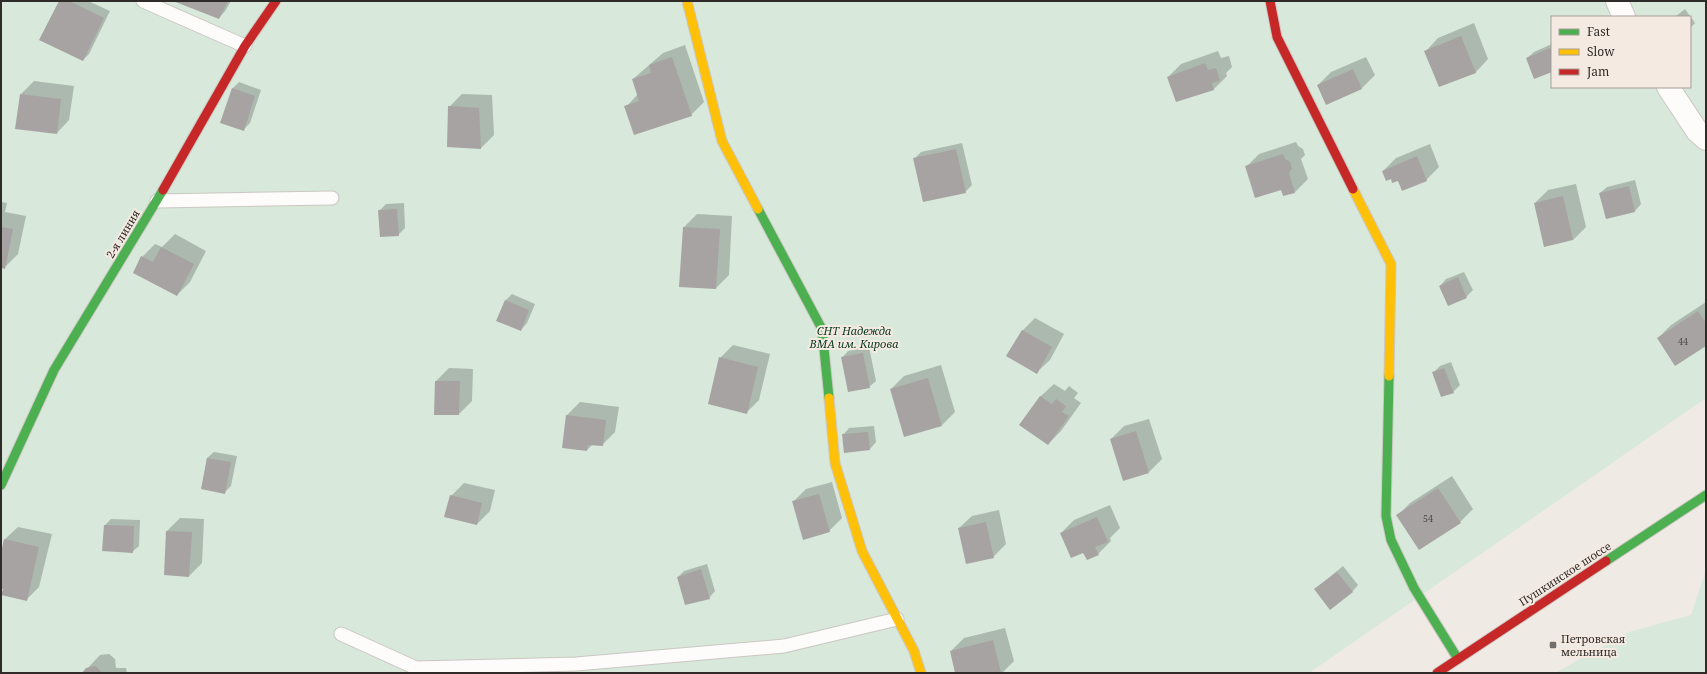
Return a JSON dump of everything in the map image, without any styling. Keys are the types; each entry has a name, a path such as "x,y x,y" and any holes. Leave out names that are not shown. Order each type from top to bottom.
{"street":[{"name":"2-я линия","path":"1,485 54,370 157,201 245,46 276,1"},
{"path":"687,1 722,141 822,329 835,463 862,551 914,651 921,673"},
{"path":"1270,1 1277,37 1391,264 1386,516 1391,540 1414,588 1458,659"},
{"path":"1617,1 1624,16"},
{"path":"1669,88 1697,131 1706,139"},
{"name":"Пушкинское шоссе","path":"1437,673 1706,495"}],"lane":[{"path":"143,1 245,46"},
{"path":"157,201 332,198"},
{"path":"341,634 416,668 576,664 784,646 897,619"}],"green space":[{"name":"СНТ Надежда ВМА им. Кирова","path":"1,1 1706,1 1706,398 1309,673 1,673"},
{"path":"1706,570 1706,673 1555,673 1629,632 1691,615"}],"building":[{"path":"59,1 69,1 104,18 83,61 39,40"},
{"path":"173,1 228,1 219,19"},
{"path":"1461,36 1476,73 1439,87 1424,51"},
{"path":"1550,48 1551,72 1534,79 1526,58"},
{"path":"672,57 692,116 634,135 624,106 639,101 632,79 651,73 649,65"},
{"path":"1205,63 1208,70 1216,68 1220,81 1212,83 1214,90 1176,102 1167,77"},
{"path":"1353,69 1362,89 1326,105 1317,85"},
{"path":"232,88 255,96 244,131 220,123"},
{"path":"20,94 61,99 57,134 15,129"},
{"path":"448,106 479,108 481,149 447,147"},
{"path":"956,149 966,193 923,202 913,158"},
{"path":"1283,154 1285,159 1290,162 1292,168 1289,173 1295,193 1283,196 1281,190 1255,198 1245,166"},
{"path":"1417,156 1427,181 1402,191 1398,181 1392,183 1391,179 1386,181 1382,171"},
{"path":"1629,186 1635,212 1606,219 1599,193"},
{"path":"1563,196 1573,240 1544,247 1534,203"},
{"path":"397,209 399,236 380,237 378,210"},
{"path":"1,227 13,229 5,269 1,268"},
{"path":"683,227 720,229 716,289 679,287"},
{"path":"161,247 194,264 177,296 133,273 141,256 153,262"},
{"path":"1458,277 1467,298 1448,306 1439,286"},
{"path":"505,300 529,310 521,331 496,321"},
{"path":"1698,311 1706,323 1706,346 1675,366 1657,338"},
{"path":"1022,330 1052,347 1037,374 1006,356"},
{"path":"863,353 870,388 848,392 841,357"},
{"path":"719,357 758,367 747,414 708,404"},
{"path":"1444,368 1454,393 1441,397 1432,372"},
{"path":"928,378 942,426 904,437 890,389"},
{"path":"435,381 460,381 459,415 434,415"},
{"path":"1040,396 1052,404 1056,399 1066,406 1062,412 1069,416 1048,445 1019,425"},
{"path":"566,415 606,420 603,446 588,445 587,451 562,448"},
{"path":"1136,431 1149,473 1123,481 1110,439"},
{"path":"868,432 870,450 844,453 842,434"},
{"path":"207,458 231,462 225,494 201,489"},
{"path":"1438,488 1461,523 1419,550 1396,515"},
{"path":"819,494 830,532 803,540 792,501"},
{"path":"450,495 482,503 477,525 444,517"},
{"path":"1097,517 1108,542 1095,547 1099,555 1087,560 1083,553 1071,558 1060,533"},
{"path":"986,522 994,558 966,564 958,528"},
{"path":"104,525 134,526 133,553 102,551"},
{"path":"166,531 192,532 189,577 164,575"},
{"path":"4,539 39,547 27,601 1,595 3,589 1,589 1,553"},
{"path":"701,569 710,599 685,605 677,577"},
{"path":"1337,572 1353,592 1330,610 1314,589"},
{"path":"993,640 1001,673 955,673 950,651"},
{"path":"96,666 102,673 82,673 86,668"}],"traffic: fast":[{"path":"1,485 54,370 163,190"},
{"path":"758,209 822,329 829,398"},
{"path":"1389,376 1386,516 1391,540 1414,588 1458,659"},
{"path":"1606,561 1706,495"}],"traffic: slow":[{"path":"687,1 722,141 758,209"},
{"path":"1353,189 1391,264 1389,376"},
{"path":"829,398 835,463 862,551 914,651 921,673"}],"traffic: jam":[{"path":"163,190 245,46 276,1"},
{"path":"1270,1 1277,37 1353,189"},
{"path":"1437,673 1606,561"}],"place":[{"name":"Петровская мельница","path":"1553,645"}]}
